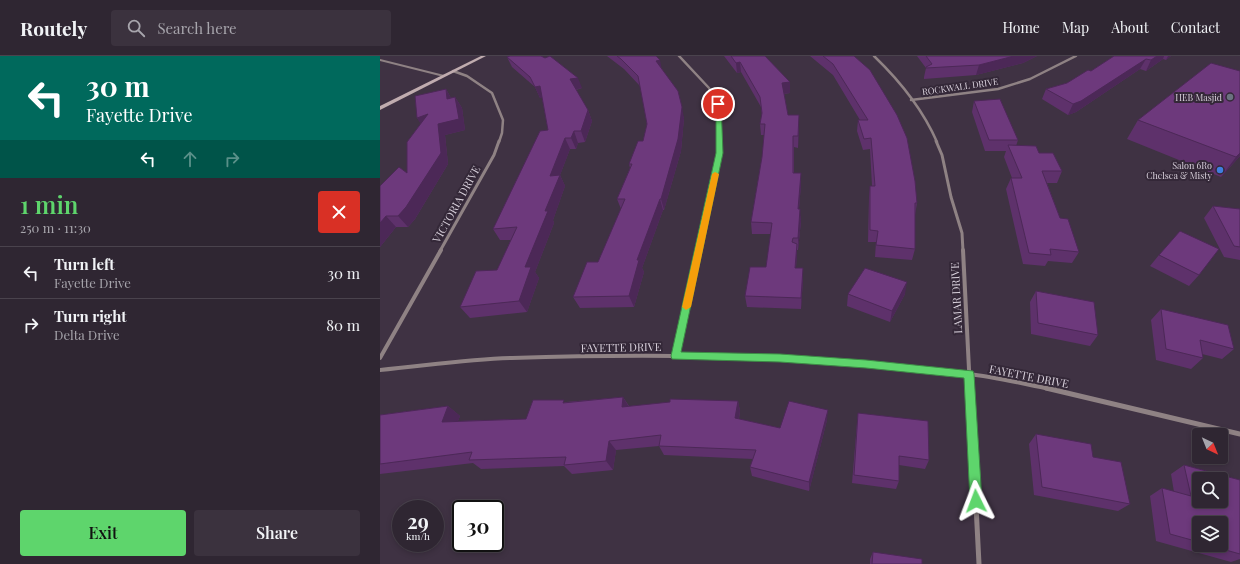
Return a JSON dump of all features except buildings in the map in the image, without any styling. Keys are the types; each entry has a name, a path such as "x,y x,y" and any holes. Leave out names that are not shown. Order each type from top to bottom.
{"street":[{"path":"380,108 484,56"},
{"path":"676,356 720,153 718,104 709,88 679,56"},
{"name":"LAMAR DRIVE","path":"874,56 892,73 929,124 942,155 962,233 979,564"},
{"name":"ROCKWALL DRIVE","path":"911,100 998,89 1030,79 1076,56"},
{"name":"VICTORIA DRIVE","path":"380,358 494,155 502,132 503,120 492,93 467,76 453,71"},
{"name":"FAYETTE DRIVE","path":"380,370 510,358 676,356 766,357 866,364 969,374 1067,392 1240,434"}],"lane":[{"path":"380,60 444,76"}],"slow traffic":[{"path":"686,307 715,174"}],"place":[{"name":"HEB Masjid","path":"1230,97"},
{"name":"Salon 6Ro Chelsea & Misty","path":"1220,170"}],"route":[{"path":"718,104 720,153 676,356 766,357 866,364 969,374 976,501"}]}
